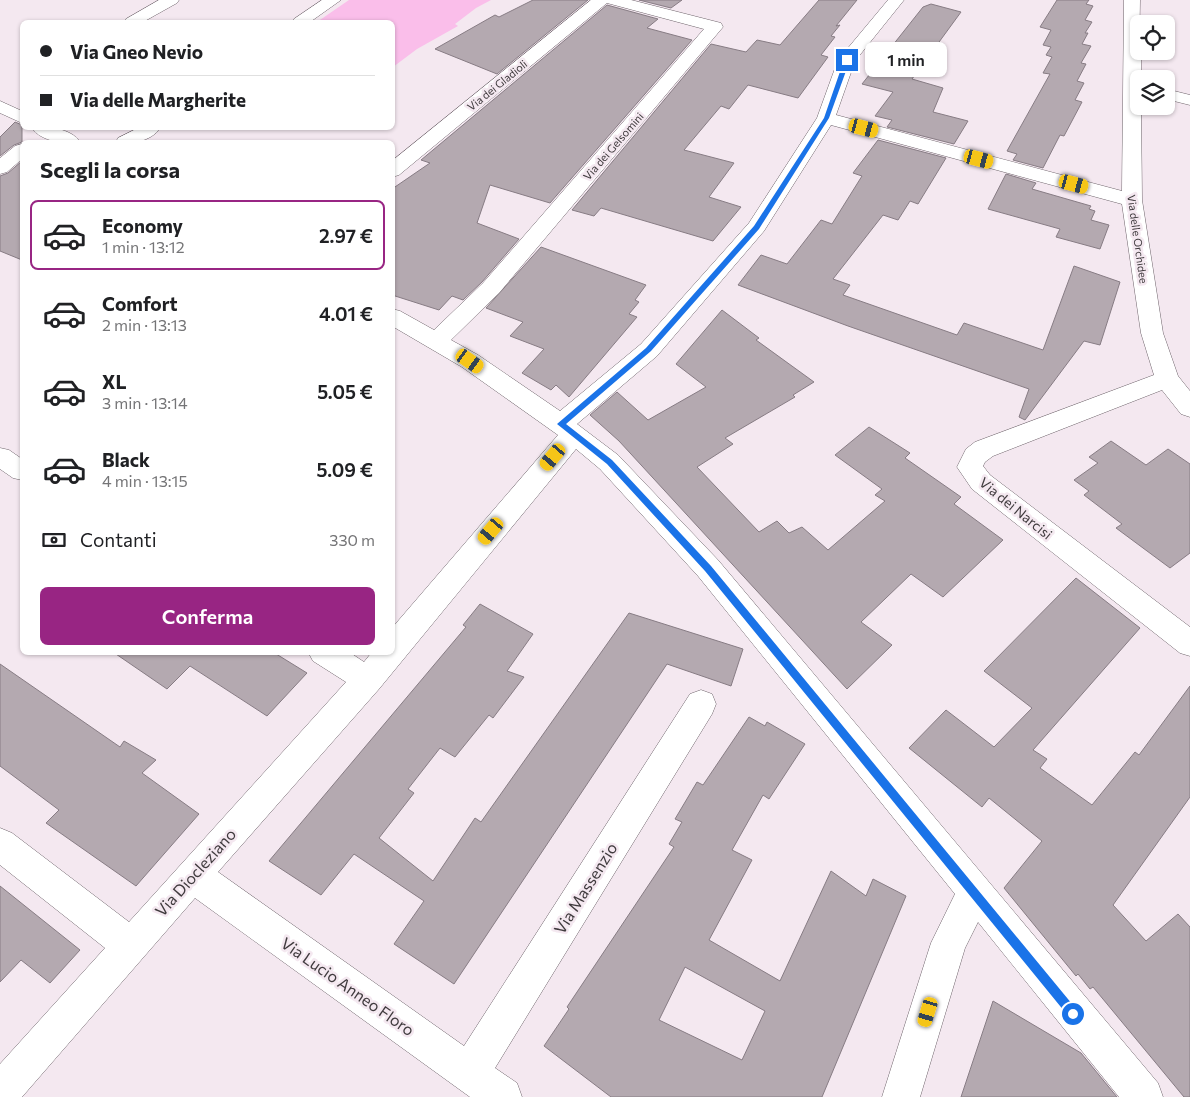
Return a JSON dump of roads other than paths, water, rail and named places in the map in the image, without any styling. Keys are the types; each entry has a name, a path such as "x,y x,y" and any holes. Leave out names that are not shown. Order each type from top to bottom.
{"street":[{"path":"136,20 171,0"},
{"path":"303,20 333,0"},
{"name":"Via dei Gladioli","path":"395,168 601,0"},
{"name":"Via dei Gelsomini","path":"436,341 491,288 715,27 612,0"},
{"name":"Via Diocleziano","path":"395,647 567,429 649,350 757,227 826,118 847,60 896,0"},
{"name":"Via delle Orchidee","path":"1132,0 1135,70"},
{"path":"1175,96 1190,100"},
{"path":"0,106 20,117"},
{"name":"Via delle Orchidee","path":"1135,115 1132,200 1152,333 1167,378 1190,408"},
{"path":"826,118 1132,200"},
{"path":"33,140 43,130"},
{"path":"46,130 67,140"},
{"path":"130,140 147,130"},
{"path":"0,168 20,152"},
{"path":"395,318 470,361 567,429 609,462 708,568 1144,1097"},
{"name":"Via dei Narcisi","path":"1167,378 984,449 975,456 970,467 980,482 1190,644"},
{"path":"0,457 20,470"},
{"path":"328,655 368,680"},
{"name":"Via Diocleziano","path":"0,1093 389,655"},
{"name":"Via Massenzio","path":"470,1072 700,704"},
{"path":"0,844 130,945"},
{"name":"Via Lucio Anneo Floro","path":"192,876 504,1097"},
{"path":"901,1097 949,943 974,893"}]}
